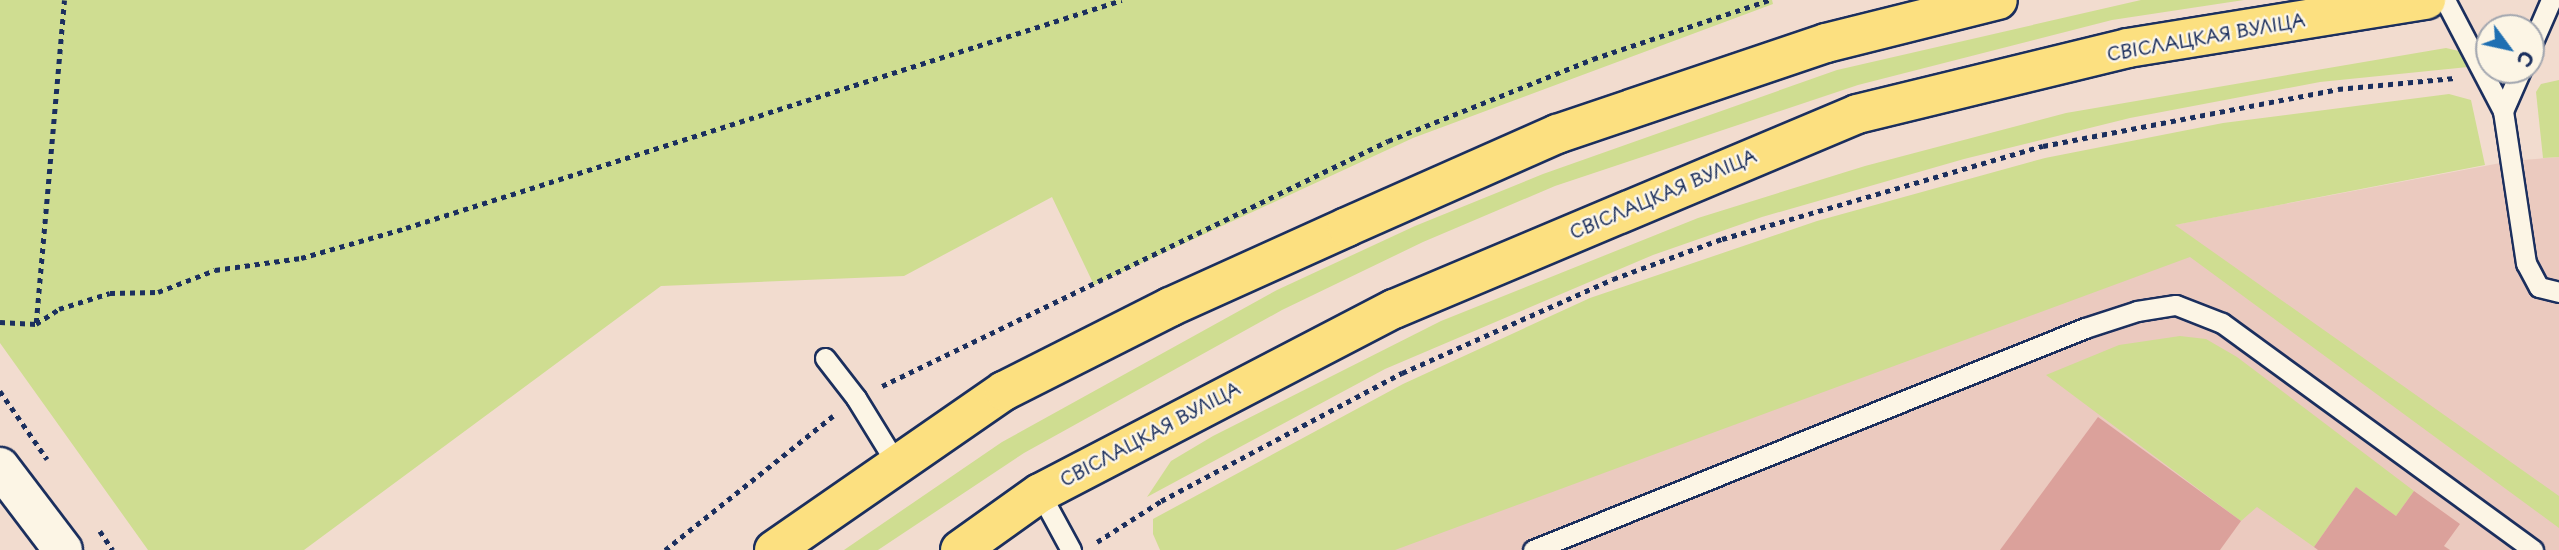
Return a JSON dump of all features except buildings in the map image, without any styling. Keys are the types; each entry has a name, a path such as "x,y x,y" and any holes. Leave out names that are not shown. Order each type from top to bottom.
{"main road":[{"path":"774,550 1004,391 1170,307 1557,134 1826,43 1998,0"},
{"name":"СВІСЛАЦКАЯ ВУЛІЦА","path":"960,550 1040,493 1394,309 1857,114 2128,48 2426,0"},
{"path":"0,467 63,550"}],"lane":[{"path":"2445,0 2475,58"},
{"path":"2489,84 2503,111 2526,263 2539,287 2559,292"},
{"path":"2503,111 2515,84"},
{"path":"1533,550 2085,328 2137,311 2176,305 2222,323 2533,550"},
{"path":"825,358 856,398 896,464"},
{"path":"1040,493 1071,550"}],"path":[{"path":"36,324 64,0"},
{"path":"0,322 36,324 58,309 110,293 158,292 215,270 301,258 406,228 1122,0"},
{"path":"665,550 856,398 1388,141 1593,59 1769,0"},
{"path":"1085,550 1161,501 1402,373 1612,279 1722,239 2043,146 2338,89 2475,76"}],"shaded area":[{"path":"2559,157 2559,550 1290,550 2174,225 2511,161"}],"green space":[{"path":"0,0 1772,0 1773,4 1413,138 1094,285 1052,197 904,276 661,286 304,550 148,550 0,343"},
{"path":"2141,0 2244,0 2112,20 1858,85 1555,186 1423,242 1282,310 1024,453 878,550 844,550 1002,442 1277,290 1415,226 1543,174 1837,70"},
{"path":"2446,48 2459,51 2468,67 2320,82 2130,118 1964,159 1762,217 1653,255 1385,369 1147,497 1171,461 1213,436 1441,321 1698,218 1865,166 2066,113"},
{"path":"2559,80 2559,157 2543,158 2536,92 2541,84"},
{"path":"2449,94 2471,100 2485,165 2175,225 2559,496 2559,528 2190,257 1395,550 1160,550 1153,534 1153,519 1403,384 1590,298 1817,221 2045,158 2223,123"},
{"path":"2180,336 2206,339 2237,357 2414,491 2396,516 2356,487 2314,547 2257,507 2241,521 2046,375 2119,345"}]}
